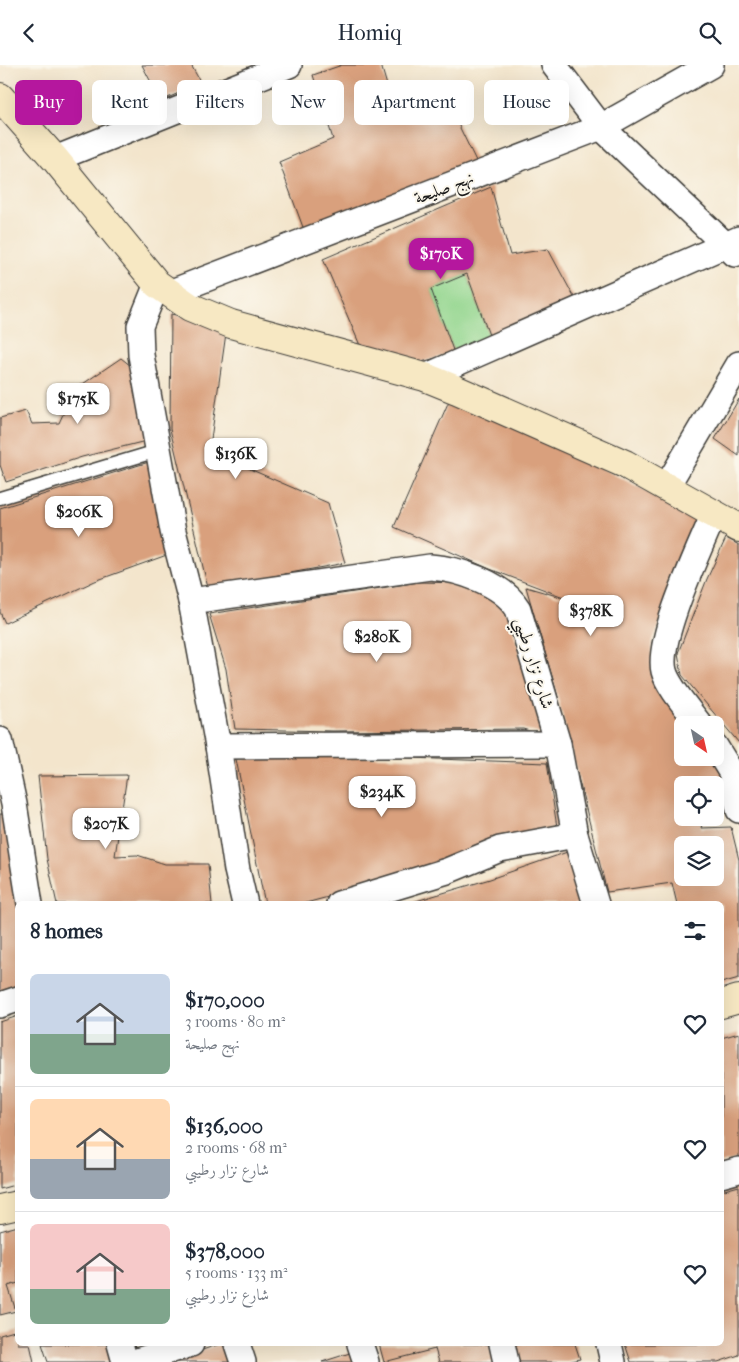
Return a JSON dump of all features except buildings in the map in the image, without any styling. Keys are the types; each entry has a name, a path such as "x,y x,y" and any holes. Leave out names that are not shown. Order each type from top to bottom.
{"street":[{"path":"55,159 289,65"},
{"path":"425,377 734,247 601,127 554,65"},
{"name":"نهج صليحة","path":"163,289 601,127 711,65"},
{"path":"0,97 55,159 163,289 190,307 231,323 425,377 545,427 624,464 667,486 739,528"},
{"path":"163,289 140,326 141,355 156,451 172,531 192,601 218,746 237,870 244,901"},
{"path":"667,486 739,364"},
{"path":"694,716 667,679 662,659 669,626 714,514"},
{"name":"شارع نزار رطيبي","path":"192,601 430,567 458,570 504,593 518,609 558,744 575,835 595,901"},
{"path":"0,740 7,804 29,901"},
{"path":"218,746 558,744"},
{"path":"724,761 731,772 739,810"},
{"path":"349,901 447,871 500,849 575,835"},
{"path":"724,1003 739,999"},
{"path":"0,1005 15,1000"},
{"path":"724,1174 739,1169"},
{"path":"0,1209 15,1206"},
{"path":"121,1346 125,1362"},
{"path":"134,1362 185,1346"},
{"path":"238,1346 243,1362"},
{"path":"361,1346 366,1362"},
{"path":"502,1346 506,1362"},
{"path":"610,1346 614,1362"}],"lane":[{"path":"0,498 156,451"}],"green space":[{"path":"467,274 490,338 454,353 431,289"}]}
